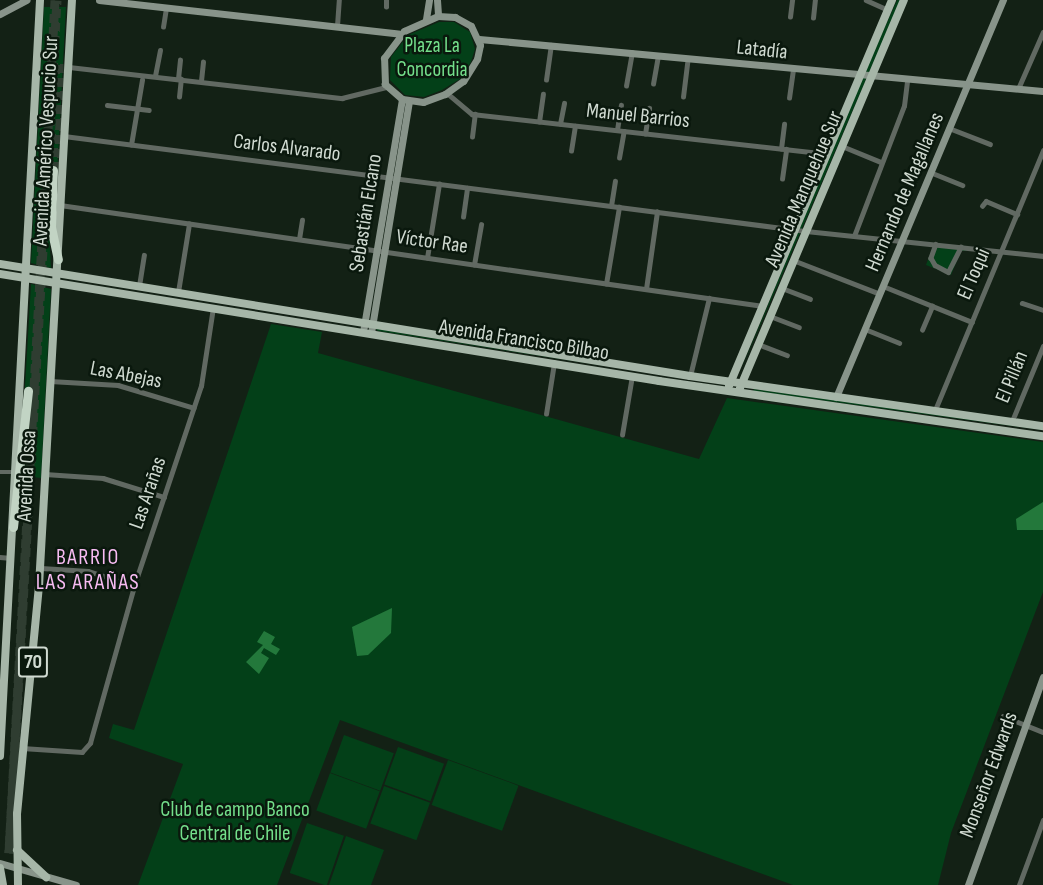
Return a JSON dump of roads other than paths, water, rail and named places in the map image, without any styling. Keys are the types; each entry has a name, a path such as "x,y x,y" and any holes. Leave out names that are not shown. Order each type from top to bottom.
{"highway":[{"path":"53,170 51,227 58,259"},
{"path":"13,527 27,391"}],"main road":[{"name":"Avenida Américo Vespucio Sur","path":"26,278 40,0"},
{"name":"Avenida Américo Vespucio Sur","path":"57,283 72,0"},
{"name":"Avenida Manquehue Sur","path":"728,390 892,0"},
{"name":"Avenida Manquehue Sur","path":"739,392 904,0"},
{"name":"Avenida Francisco Bilbao","path":"0,264 731,382 1043,426"},
{"name":"Avenida Francisco Bilbao","path":"0,274 632,376 1043,436"},
{"name":"Avenida Ossa","path":"0,756 13,527 13,472 26,278"},
{"name":"Avenida Ossa","path":"18,885 16,844 21,748 41,568 57,283"},
{"path":"213,308 231,301"},
{"path":"828,406 836,397"},
{"path":"16,844 25,862 46,878"},
{"path":"0,868 3,885"}],"street":[{"path":"0,14 26,0"},
{"path":"99,0 151,3 166,8 400,34"},
{"path":"337,26 339,0"},
{"path":"386,0 386,7"},
{"path":"426,19 429,0"},
{"path":"437,0 438,16"},
{"path":"790,17 792,0"},
{"path":"813,18 815,0"},
{"path":"866,0 888,10"},
{"name":"Hernando de Magallanes","path":"836,397 1003,0"},
{"path":"163,27 166,8"},
{"path":"69,67 342,98 386,87 405,100 450,95 475,65 479,39 464,21 438,16 426,19 400,34 383,62 386,87"},
{"path":"1018,89 1043,32"},
{"name":"Latadía","path":"479,39 859,77 1043,91"},
{"path":"546,80 551,45"},
{"path":"155,76 160,50"},
{"path":"626,86 632,53"},
{"path":"653,84 658,56"},
{"path":"683,97 688,59"},
{"path":"179,97 180,60"},
{"path":"201,81 203,62"},
{"path":"789,98 794,70"},
{"path":"132,145 142,80"},
{"path":"854,236 903,106 907,81"},
{"path":"539,122 543,94"},
{"path":"450,95 463,109 475,114 472,137"},
{"name":"Sebastián Elcano","path":"367,332 405,100"},
{"path":"560,124 564,103"},
{"path":"107,105 149,110"},
{"path":"617,130 621,105"},
{"path":"645,134 649,108"},
{"name":"Manuel Barrios","path":"475,114 826,154"},
{"path":"782,179 784,124"},
{"path":"571,151 575,126"},
{"path":"949,128 990,144"},
{"path":"620,158 624,131"},
{"name":"Carlos Alvarado","path":"64,136 795,230 1043,256"},
{"path":"842,146 880,162"},
{"name":"El Toqui","path":"935,410 1043,151"},
{"path":"930,172 962,185"},
{"path":"611,206 615,181"},
{"path":"427,258 439,184"},
{"path":"462,218 467,188"},
{"path":"982,206 986,201 1017,214"},
{"name":"Víctor Rae","path":"60,205 763,306"},
{"path":"606,284 619,207"},
{"path":"646,289 657,212"},
{"path":"299,239 302,220"},
{"path":"178,292 189,224"},
{"path":"474,265 481,225"},
{"path":"936,244 931,258 934,265 948,272 961,247"},
{"path":"139,286 144,255"},
{"path":"794,260 932,306 972,322"},
{"path":"782,288 810,300"},
{"path":"690,375 709,298"},
{"path":"1022,303 1043,310"},
{"path":"922,330 932,306"},
{"name":"Las Arañas","path":"21,748 86,749 134,586 194,408 214,322 213,308"},
{"name":"Las Arañas","path":"214,322 225,310"},
{"path":"770,316 799,327"},
{"path":"865,329 899,343"},
{"path":"758,344 787,355"},
{"name":"El Pillán","path":"1012,421 1043,346"},
{"path":"546,414 554,363"},
{"path":"622,435 632,376"},
{"name":"Las Abejas","path":"50,381 118,385 194,408"},
{"path":"0,472 13,472"},
{"path":"45,474 103,478 164,497"},
{"path":"0,557 11,558"},
{"path":"41,568 88,571 134,586"},
{"name":"Monseñor Edwards","path":"968,885 1043,676"},
{"path":"1003,716 1043,732"},
{"path":"1019,885 1043,820"},
{"path":"0,863 76,885"}],"tunnel":[{"path":"55,0 9,853 57,0"},
{"path":"53,170 60,127 59,62"}],"district":[{"name":"BARRIO LAS ARAÑAS","path":"88,570"}],"park label":[{"name":"Plaza La Concordia","path":"432,58"},
{"name":"Club de campo Banco Central de Chile","path":"235,822"}]}
